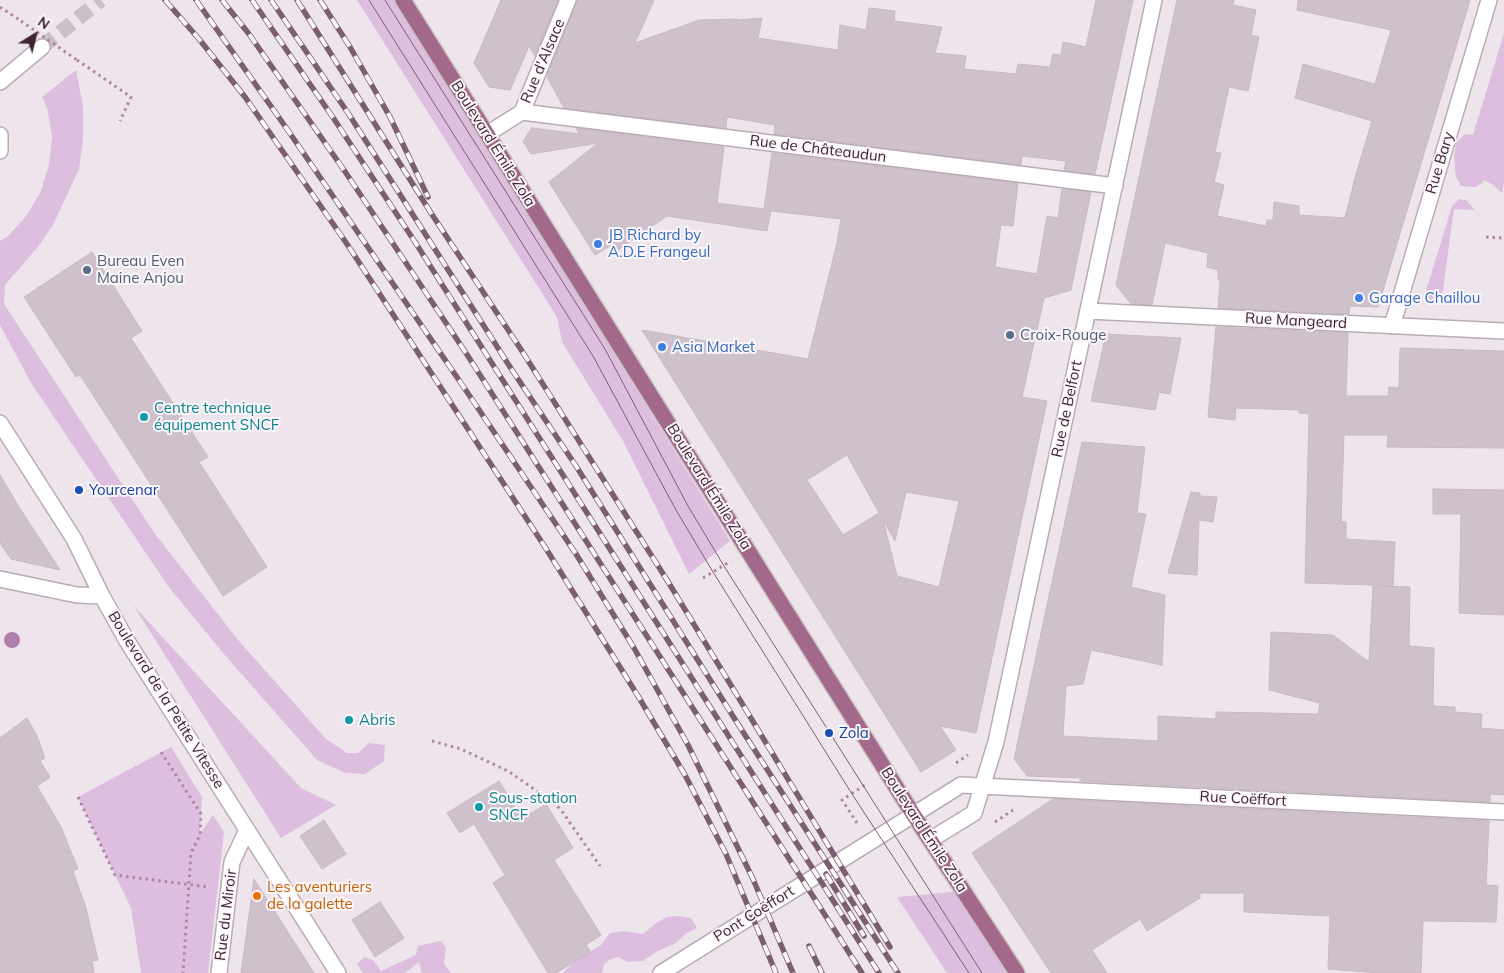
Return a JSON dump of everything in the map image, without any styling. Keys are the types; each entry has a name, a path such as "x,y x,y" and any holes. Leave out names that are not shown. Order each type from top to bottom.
{"main road":[{"name":"Boulevard Émile Zola","path":"403,0 930,840 1017,973"}],"street":[{"name":"Rue d'Alsace","path":"487,134 522,112 568,0"},
{"name":"Rue de Belfort","path":"930,840 974,813 996,742 1154,0"},
{"name":"Rue Bary","path":"1392,326 1489,0"},
{"path":"0,82 42,47"},
{"name":"Rue de Châteaudun","path":"522,112 1115,186"},
{"path":"0,135 0,152"},
{"name":"Rue Mangeard","path":"1088,311 1504,332"},
{"name":"Boulevard de la Petite Vitesse","path":"0,423 74,539 127,641 338,973"},
{"path":"0,579 77,595 102,596"},
{"name":"Rue Coëffort","path":"914,814 961,785 1504,812"},
{"name":"Pont Coëffort","path":"661,973 914,814"},
{"name":"Rue du Miroir","path":"219,973 232,862 247,830"}],"path":[{"path":"0,7 130,97 120,120"},
{"path":"1486,236 1504,238"},
{"path":"703,578 748,550"},
{"path":"432,741 461,749 508,771 554,803 561,810 600,866"},
{"path":"161,752 201,814 200,835 191,853 183,973"},
{"path":"78,797 115,875 229,890"},
{"path":"842,800 859,826"}],"shaded area":[{"path":"357,0 394,0 730,541 689,574 623,441 562,342 557,317"},
{"path":"1504,33 1504,182 1502,193 1484,180 1476,187 1461,186 1456,177 1454,158 1456,143 1465,134 1473,135"},
{"path":"76,70 83,106 83,139 79,169 53,225 37,248 5,285 4,304 155,534 239,641 326,739 347,753 358,753 369,743 385,745 384,761 365,774 345,773 317,760 223,653 168,586 31,383 0,325 0,241 8,236 27,215 41,191 49,164 52,136 47,108 42,97"},
{"path":"1459,199 1466,200 1475,210 1454,209 1441,304 1438,304 1429,299 1426,291 1452,206"},
{"path":"133,605 301,788 336,805 281,838"},
{"path":"171,747 202,797 200,834 213,815 224,832 208,973 141,973 131,908 78,797"},
{"path":"963,891 1017,973 947,973 897,897"},
{"path":"667,917 691,918 697,928 685,934 676,943 656,952 643,961 628,962 618,957 604,964 602,973 563,973 574,962 601,945 610,933 623,931 643,934"},
{"path":"440,941 446,947 444,964 451,973 422,973 419,962 405,973 363,973 357,964 364,957 373,960 381,971 416,955 418,946"}],"building":[{"path":"501,0 558,0 535,56 529,46 510,90 489,87 474,63"},
{"path":"577,0 654,0 635,43 699,20 762,18 758,38 838,50 840,25 866,30 869,8 895,11 894,21 942,27 935,53 966,56 964,69 1016,74 1018,64 1050,67 1053,54 1061,55 1063,42 1086,47 1096,0 1133,0 1095,174 1064,170 1066,161 1022,156 1021,165 774,134 775,125 727,117 726,128 564,108 547,77"},
{"path":"1177,0 1234,0 1233,5 1256,10 1251,35 1259,37 1248,91 1229,87 1215,152 1221,153 1214,182 1224,185 1217,216 1266,226 1267,220 1273,220 1274,202 1299,206 1299,215 1345,218 1372,121 1295,98 1303,64 1375,84 1391,30 1297,10 1298,0 1470,0 1378,307 1350,306 1349,314 1218,308 1220,280 1218,279 1218,270 1207,267 1208,253 1165,243 1152,305 1131,304 1116,285"},
{"path":"532,128 579,134 576,128 724,147 717,203 764,209 772,153 1018,183 1013,226 1001,225 995,267 1037,274 1047,216 1058,218 1062,189 1091,192 1071,290 1044,298 1022,397 1047,401 976,733 940,726 956,750 921,772 642,330 808,359 837,243 841,219 771,211 767,231 667,216 615,252 610,246 595,255 549,182 598,143 531,154 523,141","holes":["847,455 879,513 843,535 807,480","906,492 959,501 939,587 897,576 883,520 895,541"]},
{"name":"Centre technique équipement SNCF","path":"92,252 142,331 131,338 208,457 199,462 267,567 223,596 80,375 76,377 24,297"},
{"path":"1216,327 1348,333 1346,396 1388,396 1389,387 1399,388 1400,348 1504,351 1504,448 1387,447 1388,435 1344,435 1341,521 1346,522 1346,539 1395,542 1393,586 1379,586 1410,587 1409,646 1434,648 1433,706 1455,707 1455,712 1482,714 1481,728 1504,730 1504,795 1490,794 1490,802 1079,781 1084,778 1027,776 1014,759 1082,442 1145,447 1137,513 1146,514 1131,587 1165,595 1162,665 1091,650 1083,684 1066,686 1063,736 1158,741 1158,716 1216,719 1216,712 1318,714 1320,703 1269,690 1271,632 1333,635 1369,662 1373,585 1305,583 1309,414 1299,413 1299,410 1236,408 1235,420 1208,417"},
{"path":"1106,334 1181,338 1170,394 1159,392 1155,410 1091,401"},
{"path":"0,475 60,570 11,559 0,543"},
{"path":"1433,489 1504,490 1504,615 1459,613 1461,514 1433,514"},
{"path":"1191,492 1200,493 1200,496 1217,497 1213,522 1199,520 1197,575 1168,573"},
{"path":"27,718 37,736 45,758 40,761 50,777 37,786 61,827 78,869 73,871 86,908 98,960 92,961 94,973 0,973 0,738"},
{"path":"499,781 522,819 546,804 573,848 554,860 601,935 586,945 591,952 556,973 548,973 493,883 505,875 474,824 460,833 447,813"},
{"path":"1053,799 1489,821 1486,885 1498,886 1496,922 1423,921 1421,973 1379,973 1328,969 1330,916 1244,912 1244,893 1200,893 1200,898 1147,931 1140,919 1092,950 1107,973 1051,973 972,853"},
{"path":"324,820 346,854 322,869 300,836"},
{"path":"254,879 300,951 314,973 241,973"},
{"path":"380,902 404,938 375,957 352,920"}],"tunnel":[{"path":"42,47 101,0"}],"tram line":[{"path":"369,0 593,356 676,510 713,572 852,794 969,973"},
{"path":"385,0 605,349 688,506 724,566 982,973"}],"railway":[{"path":"165,0 245,97 347,244 545,547 685,775 726,854 776,973"},
{"path":"196,0 463,386 576,554 634,648 688,745 753,879 793,973"},
{"path":"222,0 249,34 346,173 466,353 862,973"},
{"path":"252,0 334,119 415,242 879,973"},
{"path":"271,0 348,113 512,370 576,466 736,721 898,973"},
{"path":"297,0 431,213 520,348 667,580 890,947"},
{"path":"320,0 350,47 390,117 428,197"},
{"path":"826,874 864,936"},
{"path":"809,946 822,973"}],"place":[{"name":"JB Richard by A.D.E Frangeul","path":"598,244"},
{"name":"Bureau Even Maine Anjou","path":"87,270"},
{"name":"Garage Chaillou","path":"1359,298"},
{"name":"Croix-Rouge","path":"1010,335"},
{"name":"Asia Market","path":"662,347"},
{"name":"Centre technique équipement SNCF","path":"144,417"},
{"name":"Yourcenar","path":"79,490"},
{"name":"Abris","path":"349,720"},
{"name":"Zola","path":"829,733"},
{"name":"Sous-station SNCF","path":"479,807"},
{"name":"Les aventuriers de la galette","path":"257,896"}]}
